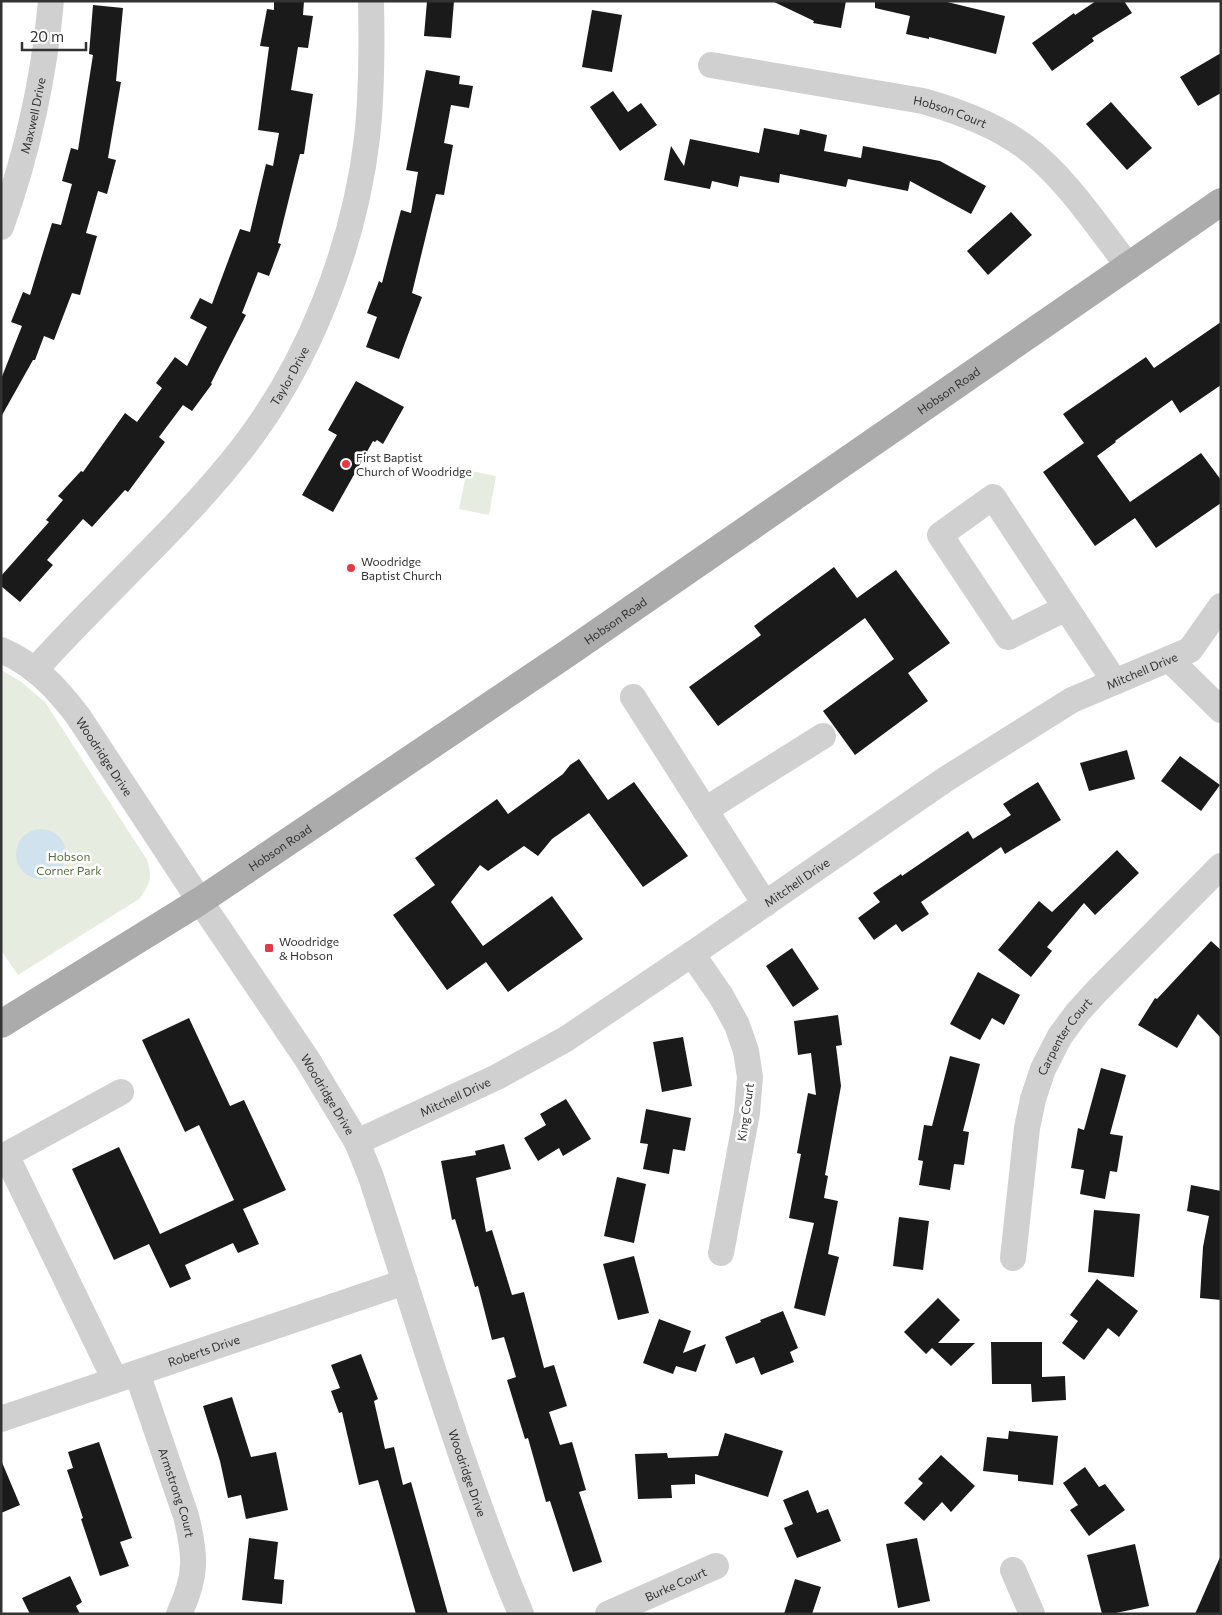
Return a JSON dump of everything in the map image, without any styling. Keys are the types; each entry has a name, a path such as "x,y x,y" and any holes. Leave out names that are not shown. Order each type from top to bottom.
{"main road":[{"name":"Hobson Road","path":"1,1024 200,901 568,653 1221,202"}],"street":[{"name":"Maxwell Drive","path":"1,227 24,155 40,84 51,1"},
{"name":"Taylor Drive","path":"35,670 64,637 194,505 241,450 266,415 298,360 316,322 342,253 354,213 367,138 371,96 371,1"},
{"name":"Hobson Court","path":"711,64 923,101 976,119 1024,145 1059,176 1129,267"},
{"path":"1066,608 1008,637 940,535 993,497 1115,682"},
{"name":"Mitchell Drive","path":"357,1142 497,1077 566,1039 946,779 1072,700 1190,650 1221,606"},
{"name":"Woodridge Drive","path":"1,650 35,670 55,687 78,716 308,1060 357,1142 406,1282 480,1508 521,1614"},
{"path":"1169,659 1221,710"},
{"path":"633,697 765,904"},
{"path":"705,810 823,736"},
{"name":"Carpenter Court","path":"1013,1258 1027,1128 1033,1099 1043,1069 1060,1036 1097,991 1221,866"},
{"name":"King Court","path":"692,954 721,996 737,1025 746,1051 750,1077 747,1113 721,1253"},
{"path":"4,1156 120,1092"},
{"name":"Armstrong Court","path":"4,1156 126,1376 186,1516 194,1555 193,1577 188,1596 179,1614"},
{"name":"Roberts Drive","path":"1,1419 406,1282"},
{"name":"Burke Court","path":"608,1614 716,1566"},
{"path":"1013,1570 1032,1614"}],"green space":[{"path":"467,470 496,476 489,515 459,509"},
{"name":"Hobson Corner Park","path":"1,670 20,681 45,702 147,860 150,872 148,885 139,899 18,975 1,950"}],"water":[{"path":"41,829 51,831 59,836 64,844 66,854 64,864 59,872 51,877 41,879 31,877 23,872 18,864 16,854 18,844 23,836 31,831"}],"building":[{"path":"274,1 304,1 303,15 313,16 308,48 298,47 291,90 313,94 304,154 300,154 278,243 281,244 269,276 258,272 242,313 246,315 212,384 192,411 183,405 159,437 165,442 128,492 125,490 92,527 83,519 47,560 53,565 20,602 1,586 1,576 49,522 46,520 63,500 58,496 81,471 83,472 125,413 137,422 162,388 156,383 175,357 187,366 207,327 190,318 200,298 212,304 240,229 250,232 266,164 273,166 279,133 258,130 269,47 260,46 267,9 274,10"},
{"path":"427,1 454,1 451,38 424,36"},
{"path":"772,1 846,1 841,28 813,23 814,21"},
{"path":"875,1 943,1 1005,16 996,54 929,37 929,39 906,34 910,16 875,8"},
{"path":"1096,1 1124,1 1132,13 1092,38 1094,41 1052,71 1032,43 1074,13 1075,15"},
{"path":"93,5 123,8 116,81 121,82 108,158 116,160 107,194 98,191 86,233 97,236 80,295 72,293 54,340 44,336 35,360 33,360 1,417 1,379 22,326 11,322 23,292 30,295 52,223 61,225 72,184 62,181 71,148 78,150 93,55 89,54"},
{"path":"592,10 622,15 612,72 582,67"},
{"path":"1221,53 1221,93 1198,106 1180,77"},
{"path":"426,70 460,76 459,84 473,86 469,108 451,105 444,143 453,145 444,195 436,194 412,293 422,297 399,359 366,347 377,317 367,313 379,281 382,283 401,210 411,213 418,172 406,170"},
{"path":"613,91 628,112 641,103 657,125 620,151 590,107"},
{"path":"1111,102 1152,148 1127,170 1086,124"},
{"path":"764,128 799,135 800,129 827,135 824,151 861,158 863,146 940,161 986,186 971,214 910,181 908,191 848,179 846,187 780,174 779,183 740,176 738,187 712,181 710,189 664,180 671,146 684,166 690,139 759,153"},
{"path":"1011,212 1032,235 988,275 967,251"},
{"path":"1221,322 1221,385 1180,413 1172,400 1097,456 1130,502 1201,453 1221,480 1221,503 1156,548 1135,518 1095,546 1043,472 1084,443 1063,414 1146,357 1154,368"},
{"name":"First Baptist Church of Woodridge","path":"356,381 404,407 383,444 377,440 373,441 333,512 302,495 337,435 328,430"},
{"path":"834,567 857,598 896,570 950,643 908,673 928,701 855,755 823,711 894,659 865,618 718,726 689,687 761,635 754,626"},
{"path":"1127,750 1135,779 1089,791 1080,763"},
{"path":"1180,756 1220,785 1201,811 1161,781"},
{"path":"579,759 608,800 634,782 688,856 643,887 589,813 552,839 538,856 524,846 488,871 480,865 451,902 483,946 552,896 583,939 508,992 486,962 447,990 393,915 435,885 415,858 497,799 508,814 563,774 570,765"},
{"path":"1038,782 1061,820 1005,854 1001,847 921,902 929,914 902,932 896,924 874,940 858,918 880,902 873,893 901,874 902,876 968,831 973,839 1011,815 1003,804"},
{"path":"1117,850 1139,873 1095,915 1084,903 1047,947 1052,951 1031,977 998,950 1039,901 1052,912"},
{"path":"1211,941 1221,950 1221,1038 1198,1014 1177,1048 1138,1025 1155,998 1157,999"},
{"path":"792,948 819,989 793,1007 766,966"},
{"path":"978,972 1020,995 1004,1025 992,1018 980,1040 950,1024"},
{"path":"838,1015 842,1045 836,1046 841,1086 825,1175 828,1176 824,1198 838,1201 828,1254 839,1257 825,1316 794,1308 814,1223 789,1218 801,1154 797,1153 808,1093 816,1095 811,1053 798,1055 794,1021"},
{"path":"189,1018 230,1106 244,1100 286,1190 243,1209 259,1244 238,1253 233,1243 185,1265 191,1279 170,1288 149,1244 114,1260 72,1169 119,1147 160,1234 234,1200 199,1125 185,1132 142,1040"},
{"path":"683,1037 692,1086 662,1092 653,1042"},
{"path":"950,1056 980,1064 963,1131 969,1132 964,1165 954,1164 950,1190 919,1185 923,1161 918,1160 924,1125 932,1126"},
{"path":"1101,1068 1126,1075 1110,1134 1123,1136 1117,1172 1110,1171 1105,1199 1080,1194 1084,1170 1071,1168 1078,1128 1084,1130"},
{"path":"566,1099 591,1139 563,1156 559,1148 538,1161 524,1138 546,1125 540,1114"},
{"path":"646,1109 691,1118 685,1151 673,1149 669,1174 643,1169 648,1144 640,1143"},
{"path":"504,1144 511,1169 476,1178 486,1232 492,1230 512,1295 524,1292 544,1368 554,1365 567,1406 549,1412 560,1445 572,1442 586,1490 579,1492 602,1562 573,1572 550,1501 546,1502 528,1438 525,1439 507,1380 516,1377 504,1337 492,1340 478,1286 475,1287 455,1219 452,1220 441,1161 476,1155 475,1151"},
{"path":"617,1177 646,1184 634,1243 604,1236"},
{"path":"1191,1185 1221,1191 1221,1300 1200,1298 1203,1247 1209,1216 1187,1211"},
{"path":"1094,1210 1140,1214 1134,1277 1088,1272"},
{"path":"899,1217 929,1221 923,1270 893,1266"},
{"path":"634,1256 649,1313 618,1320 603,1264"},
{"path":"1097,1279 1138,1311 1119,1337 1108,1328 1084,1360 1062,1343 1078,1321 1070,1315"},
{"path":"938,1298 960,1320 938,1343 975,1343 951,1366 932,1348 926,1354 904,1332"},
{"path":"783,1311 798,1348 790,1352 794,1362 761,1375 754,1357 736,1364 725,1337"},
{"path":"659,1319 691,1331 683,1353 706,1344 696,1372 676,1366 673,1374 643,1363"},
{"path":"991,1342 1042,1342 1042,1377 1065,1376 1066,1400 1032,1402 1031,1384 992,1384"},
{"path":"361,1354 378,1399 374,1401 385,1449 394,1447 403,1485 411,1482 448,1614 416,1614 378,1480 359,1485 342,1412 339,1413 331,1391 340,1388 331,1365"},
{"path":"232,1397 251,1457 276,1452 288,1510 246,1519 241,1495 228,1498 220,1461 203,1406"},
{"path":"1009,1431 1058,1436 1053,1485 1018,1481 1018,1475 983,1471 987,1437 1008,1439"},
{"path":"725,1433 783,1451 768,1497 695,1474 695,1484 671,1485 672,1498 638,1499 635,1454 667,1453 668,1458 718,1456"},
{"path":"99,1442 132,1538 120,1542 129,1566 100,1576 67,1470 73,1468 68,1452"},
{"path":"941,1455 975,1486 951,1512 942,1502 924,1521 904,1503 923,1483 918,1479"},
{"path":"1,1460 20,1505 1,1513"},
{"path":"1085,1467 1099,1487 1105,1484 1125,1510 1089,1536 1070,1510 1078,1505 1063,1483"},
{"path":"808,1490 817,1513 828,1509 841,1541 797,1558 784,1528 793,1524 783,1500"},
{"path":"249,1538 278,1542 274,1579 284,1580 282,1604 242,1600"},
{"path":"917,1538 930,1601 898,1608 886,1544"},
{"path":"1135,1544 1149,1606 1111,1614 1102,1614 1087,1555"},
{"path":"1221,1555 1221,1614 1195,1614"},
{"path":"70,1576 82,1602 76,1606 80,1614 30,1614 22,1598"},
{"path":"795,1579 821,1587 812,1614 784,1614"}],"place":[{"name":"First Baptist Church of Woodridge","path":"346,464"},
{"name":"Woodridge Baptist Church","path":"351,568"},
{"name":"Woodridge & Hobson","path":"269,948"}]}
